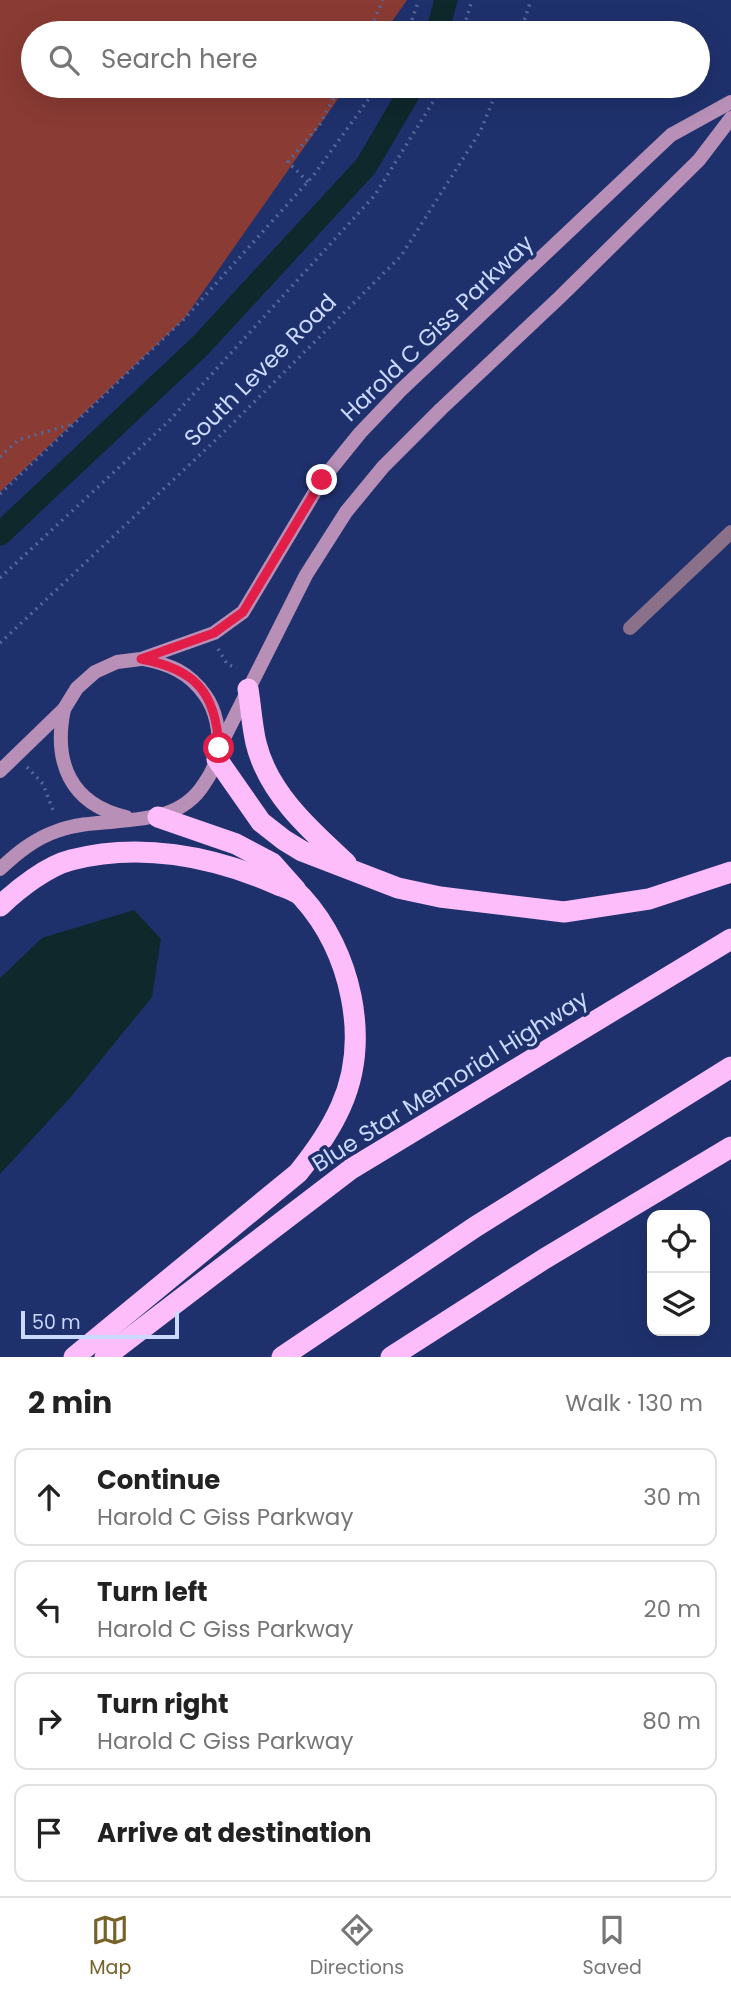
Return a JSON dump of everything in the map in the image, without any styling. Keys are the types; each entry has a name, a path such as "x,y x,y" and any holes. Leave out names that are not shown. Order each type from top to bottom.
{"highway":[{"path":"248,689 256,744 271,778 291,808 318,838 353,869"},
{"path":"218,753 261,822 270,830 302,851 398,888 440,897 564,912 649,899 731,872"},
{"path":"74,1357 298,1173 324,1140 342,1104 352,1073 355,1027 349,985 337,949 300,895 272,863 236,844 158,817"},
{"path":"0,906 22,886 69,860 107,854 154,852 202,858 252,874 300,895"},
{"name":"Blue Star Memorial Highway","path":"105,1357 351,1169 731,939"},
{"path":"282,1357 475,1227 731,1067"},
{"path":"391,1357 544,1259 731,1147"}],"street":[{"name":"Harold C Giss Parkway","path":"0,771 64,709 77,688 95,672 117,662 141,659 214,633 243,612 322,480 384,407 671,135 731,102"},
{"name":"Harold C Giss Parkway","path":"0,869 29,843 59,830 158,817 181,807 199,792 306,575 346,512 383,467 699,160 731,118"},
{"path":"630,628 731,532"},
{"name":"Harold C Giss Parkway","path":"141,659 167,664 190,677 207,697 217,721 218,753"},
{"name":"Harold C Giss Parkway","path":"64,709 59,734 60,746 71,781 88,800 109,813 133,819"}],"path":[{"path":"373,21 383,0"},
{"path":"411,21 419,0"},
{"path":"466,21 472,0"},
{"path":"524,21 531,0"},
{"path":"308,182 288,162 320,124 334,98"},
{"path":"0,494 184,319 308,182 369,98"},
{"path":"0,578 169,421 375,195 436,98"},
{"name":"South Levee Road","path":"0,643 222,434 401,256 480,132 494,98"},
{"path":"0,457 18,440 74,424"},
{"path":"218,649 227,664 237,668"},
{"path":"26,766 43,784 54,813"}],"shaded area":[{"path":"0,0 407,0 392,21 21,21 21,98 339,98 184,319 0,492"},
{"path":"134,910 161,939 152,997 70,1098 0,1174 0,978 42,938"}],"waterway":[{"path":"440,21 446,0"},
{"path":"0,534 201,345 366,166 406,98"}],"route":[{"path":"219,748 217,721 207,697 190,677 167,664 141,659 214,633 243,612 322,480"}]}
